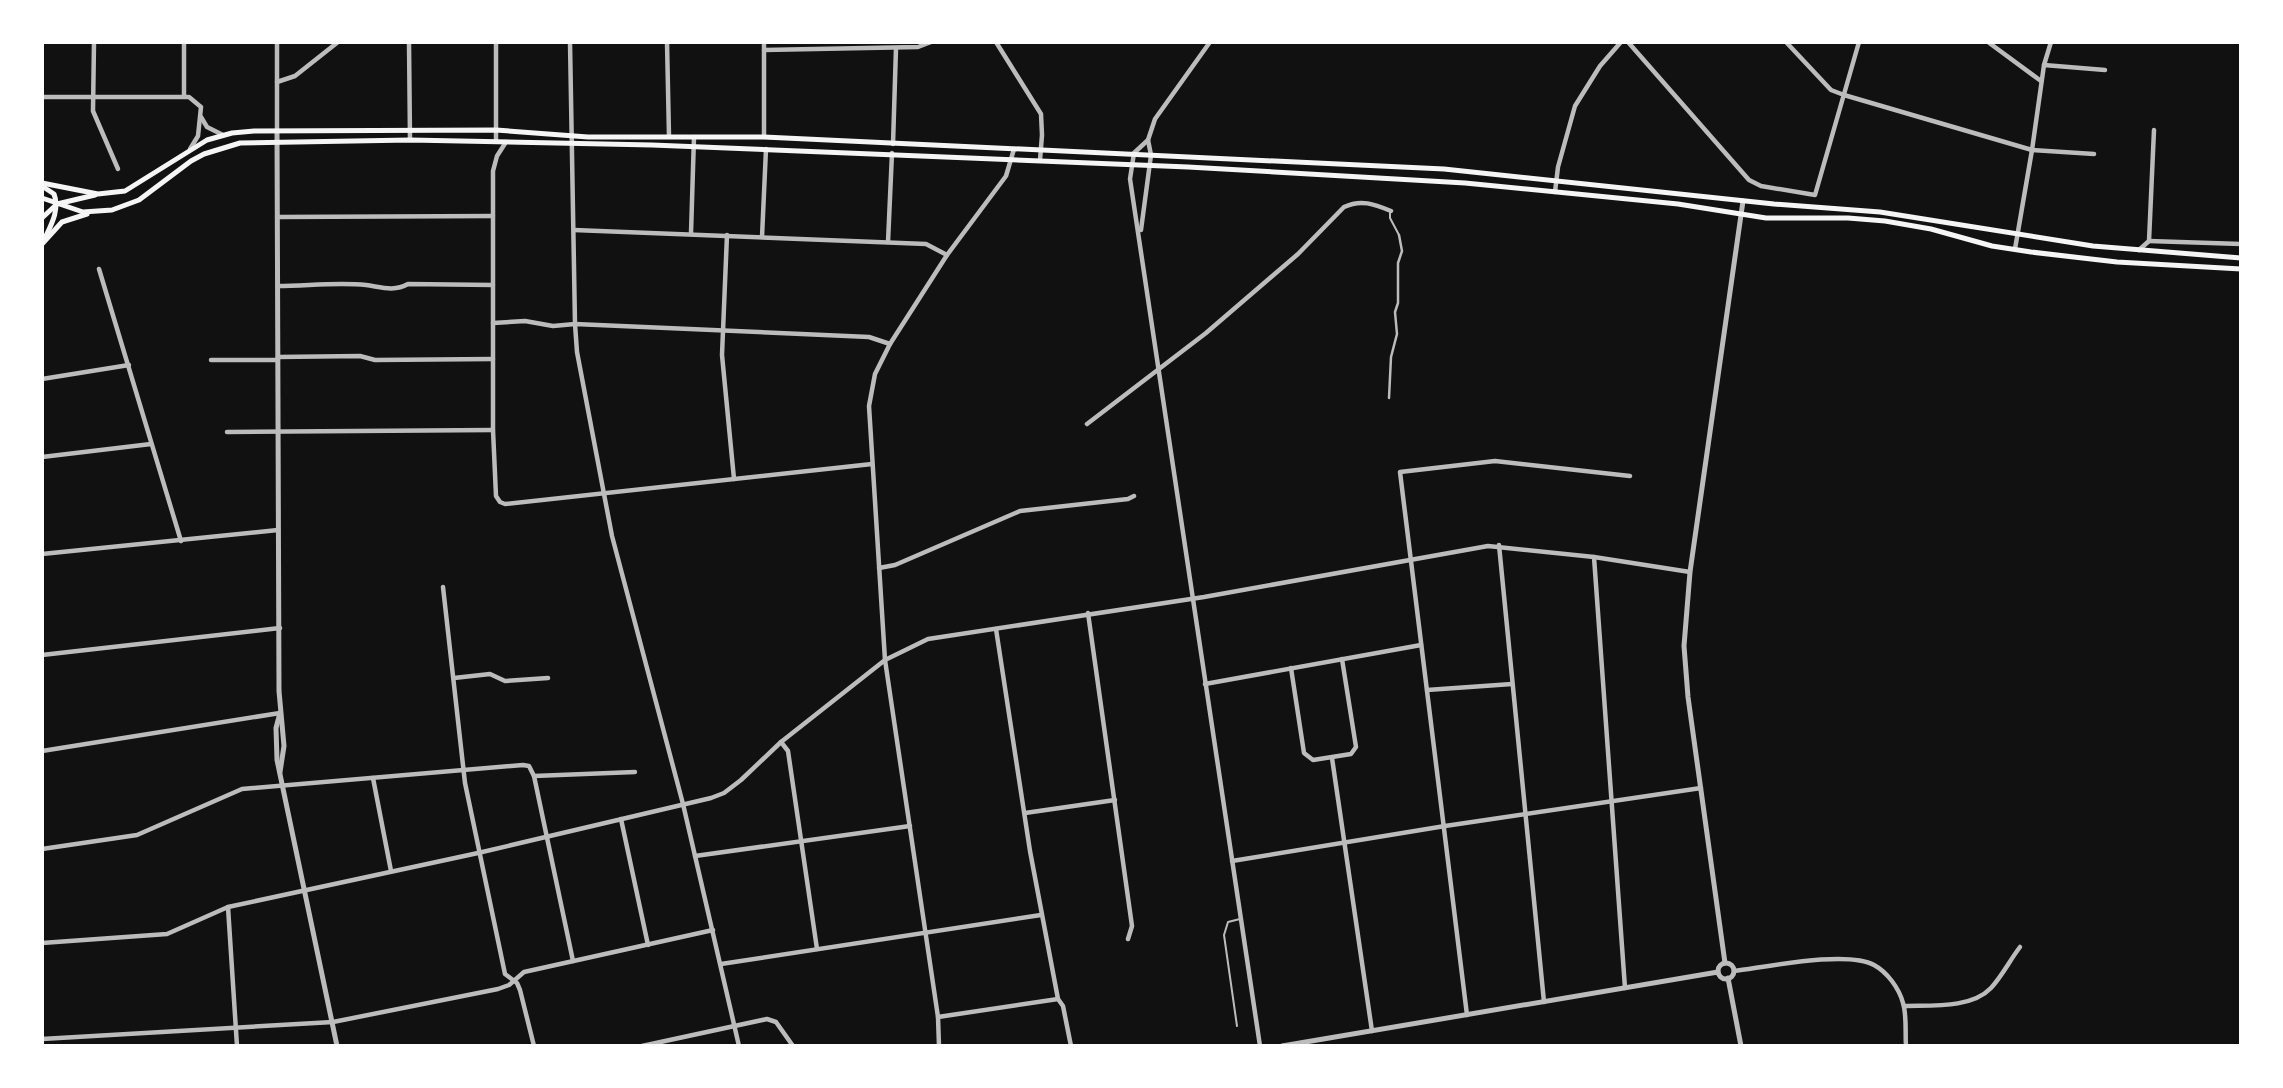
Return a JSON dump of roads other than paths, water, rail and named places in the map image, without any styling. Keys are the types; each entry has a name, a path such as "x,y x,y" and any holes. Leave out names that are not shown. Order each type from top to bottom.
{"main road":[{"path":"42,218 57,204 98,194 125,191 190,149 223,135 277,131 496,130 572,136 764,137 1432,168 1742,201 1880,212 2017,235 2138,251 2241,258"},
{"path":"43,242 62,222 121,208 139,200 191,161 216,149 240,144 277,142 496,141 892,153 1420,180 1678,204 1741,215 1885,221 2015,249 2117,262 2241,269"},
{"path":"42,184 98,194"},
{"path":"42,184 54,194 57,204 56,213 43,242"},
{"path":"42,198 75,210 93,213"}],"street":[{"path":"94,42 93,111 118,169"},
{"path":"184,42 184,96"},
{"path":"277,42 279,628 280,713 284,722 285,746 280,772 337,1046"},
{"path":"277,82 295,76 338,42"},
{"path":"409,42 410,140"},
{"path":"496,42 496,141"},
{"path":"570,42 577,352 603,494 683,804 739,1046"},
{"path":"667,42 669,136"},
{"path":"764,42 764,137"},
{"path":"764,50 846,45 922,47 931,42"},
{"path":"996,42 1041,114 1040,160"},
{"path":"1140,234 1151,155 1148,141 1155,119 1210,42"},
{"path":"1555,192 1575,106 1600,66 1621,42"},
{"path":"1628,42 1749,180 1761,186 1815,195 1859,42"},
{"path":"1786,42 1831,90 1844,96 2032,150 2094,154"},
{"path":"1988,42 2041,81"},
{"path":"2015,249 2041,81 2051,42"},
{"path":"893,144 896,48"},
{"path":"2044,65 2105,70"},
{"path":"42,97 184,96 201,107 198,136 190,149"},
{"path":"201,116 207,127 223,135"},
{"path":"2149,241 2154,130"},
{"path":"691,233 694,136"},
{"path":"1148,141 1134,153 1130,179 1260,1046"},
{"path":"506,142 497,156 493,171 493,430 496,496 500,502 505,504 603,494 872,464"},
{"path":"938,1046 939,1017 885,660 868,419 875,373 890,344 947,255 1000,186 1014,148"},
{"path":"762,236 766,149"},
{"path":"888,242 892,153"},
{"path":"1725,963 1688,697 1684,646 1690,572 1742,201"},
{"path":"1087,424 1159,370 1298,254 1344,207 1352,203 1369,203 1391,211"},
{"path":"278,217 493,216"},
{"path":"574,230 926,244 947,255"},
{"path":"727,235 722,355 734,479"},
{"path":"1390,398 1391,356 1397,334 1395,312 1398,303 1398,263 1402,251 1399,235"},
{"path":"2138,251 2149,241 2241,244"},
{"path":"99,269 181,541"},
{"path":"278,286 366,285 381,289 401,288 408,284 493,285"},
{"path":"493,323 526,321 550,326 575,324 869,337 890,344"},
{"path":"211,360 360,356 374,360 493,359"},
{"path":"42,379 129,365"},
{"path":"227,432 493,430"},
{"path":"42,457 151,444"},
{"path":"1467,1015 1400,472 1495,461 1630,476"},
{"path":"879,568 895,565 1014,513 1128,499 1134,496"},
{"path":"42,554 278,530"},
{"path":"42,943 157,936 228,907 478,853 724,793 781,742 885,660 928,639 1193,598 1411,558 1499,545 1690,572"},
{"path":"1499,545 1544,1002"},
{"path":"1594,557 1625,988"},
{"path":"443,587 464,783 505,974 520,990 534,1046"},
{"path":"1088,613 1132,926 1128,939"},
{"path":"42,655 279,628"},
{"path":"996,629 1041,915 1058,999 1063,1006 1071,1046"},
{"path":"1205,684 1421,645"},
{"path":"1291,668 1304,753 1313,760 1332,758 1351,754 1356,747 1342,659"},
{"path":"454,678 490,674 505,681 548,678"},
{"path":"1427,690 1512,684"},
{"path":"42,751 280,713"},
{"path":"781,742 788,751 817,948"},
{"path":"1332,758 1372,1031"},
{"path":"42,849 137,835 242,789 464,769 529,766 534,776 573,961"},
{"path":"534,776 635,772"},
{"path":"373,778 391,871"},
{"path":"1232,861 1701,788"},
{"path":"1025,813 1115,800"},
{"path":"621,819 648,945"},
{"path":"695,856 910,827"},
{"path":"228,907 237,1046"},
{"path":"721,964 1041,915"},
{"path":"42,1039 332,1022 498,989 524,972 713,930"},
{"path":"1904,1006 1962,1002 1979,996 1991,988 2020,947"},
{"path":"1728,978 1734,971 1828,960 1873,964 1890,979 1898,991 1904,1006 1906,1046"},
{"path":"1728,978 1721,977 1719,966 1725,963 1731,965 1734,971"},
{"path":"1282,1046 1718,972"},
{"path":"1728,978 1741,1046"},
{"path":"939,1017 1058,999"},
{"path":"642,1046 771,1019 793,1046"}],"lane":[{"path":"1391,211 1390,218 1399,235"},
{"path":"1237,1026 1224,935 1228,922 1241,919"}]}
